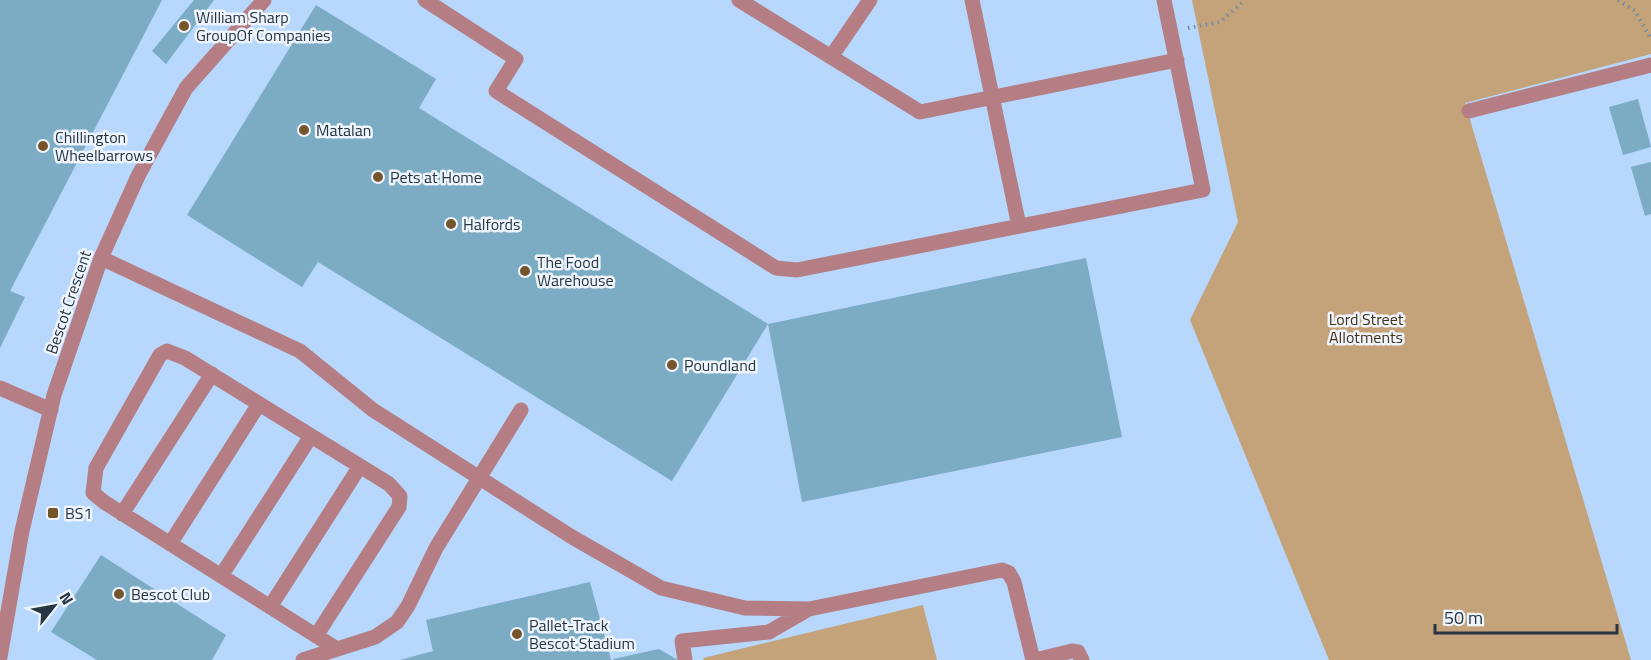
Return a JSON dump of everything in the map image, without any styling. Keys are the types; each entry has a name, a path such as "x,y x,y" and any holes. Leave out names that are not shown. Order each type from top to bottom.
{"street":[{"name":"Bescot Crescent","path":"0,657 22,531 51,410 101,258 138,176 186,88 264,0"},
{"path":"426,0 516,59 495,91 776,268 797,270 1203,190 1164,0"},
{"path":"739,0 920,112 1177,60"},
{"path":"831,57 870,0"},
{"path":"972,0 1019,226"},
{"path":"1469,111 1651,65"},
{"path":"101,258 300,351 373,410 572,537 661,588 746,608 808,609 1002,570 1009,573 1014,582 1034,660 1072,651 1078,652 1082,660"},
{"path":"316,636 399,507 400,496 389,484 212,374 176,353 167,351 160,355 96,468 93,493 122,514 316,636 337,649"},
{"path":"122,514 212,374"},
{"path":"0,388 51,410"},
{"path":"170,544 259,404"},
{"path":"303,660 375,637 397,622 408,606 436,548 521,410"},
{"path":"221,576 311,436"},
{"path":"270,607 360,466"},
{"path":"685,660 682,641 769,632 808,609"}],"path":[{"path":"1171,32 1220,22 1245,0"},
{"path":"1618,0 1635,11 1651,39"}],"green space":[{"name":"Lord Street Allotments","path":"1192,0 1651,0 1651,54 1465,103 1631,660 1329,660 1190,320 1238,222"},
{"path":"923,605 937,660 704,660 703,658"}],"building":[{"name":"Chillington Wheelbarrows","path":"0,0 162,0 10,291 25,297 0,348"},
{"name":"William Sharp GroupOf Companies","path":"194,0 214,0 166,64 152,51"},
{"path":"316,5 436,79 419,108 768,324 672,481 318,262 302,287 187,215"},
{"path":"1638,99 1651,147 1623,155 1609,107"},
{"path":"1651,162 1651,214 1645,216 1631,167"},
{"path":"1086,258 1122,437 802,502 768,324"},
{"name":"Bescot Club","path":"101,555 226,635 212,660 97,660 51,632"},
{"name":"Pallet-Track Bescot Stadium","path":"590,582 611,660 400,660 433,651 426,620"},
{"path":"659,649 678,660 613,660 613,659"}],"place":[{"name":"William Sharp GroupOf Companies","path":"184,26"},
{"name":"Matalan","path":"304,130"},
{"name":"Chillington Wheelbarrows","path":"43,146"},
{"name":"Pets at Home","path":"378,177"},
{"name":"Halfords","path":"451,224"},
{"name":"The Food Warehouse","path":"525,271"},
{"name":"Poundland","path":"672,365"},
{"name":"BS1","path":"53,513"},
{"name":"Bescot Club","path":"119,594"},
{"name":"Pallet-Track Bescot Stadium","path":"517,634"}]}
